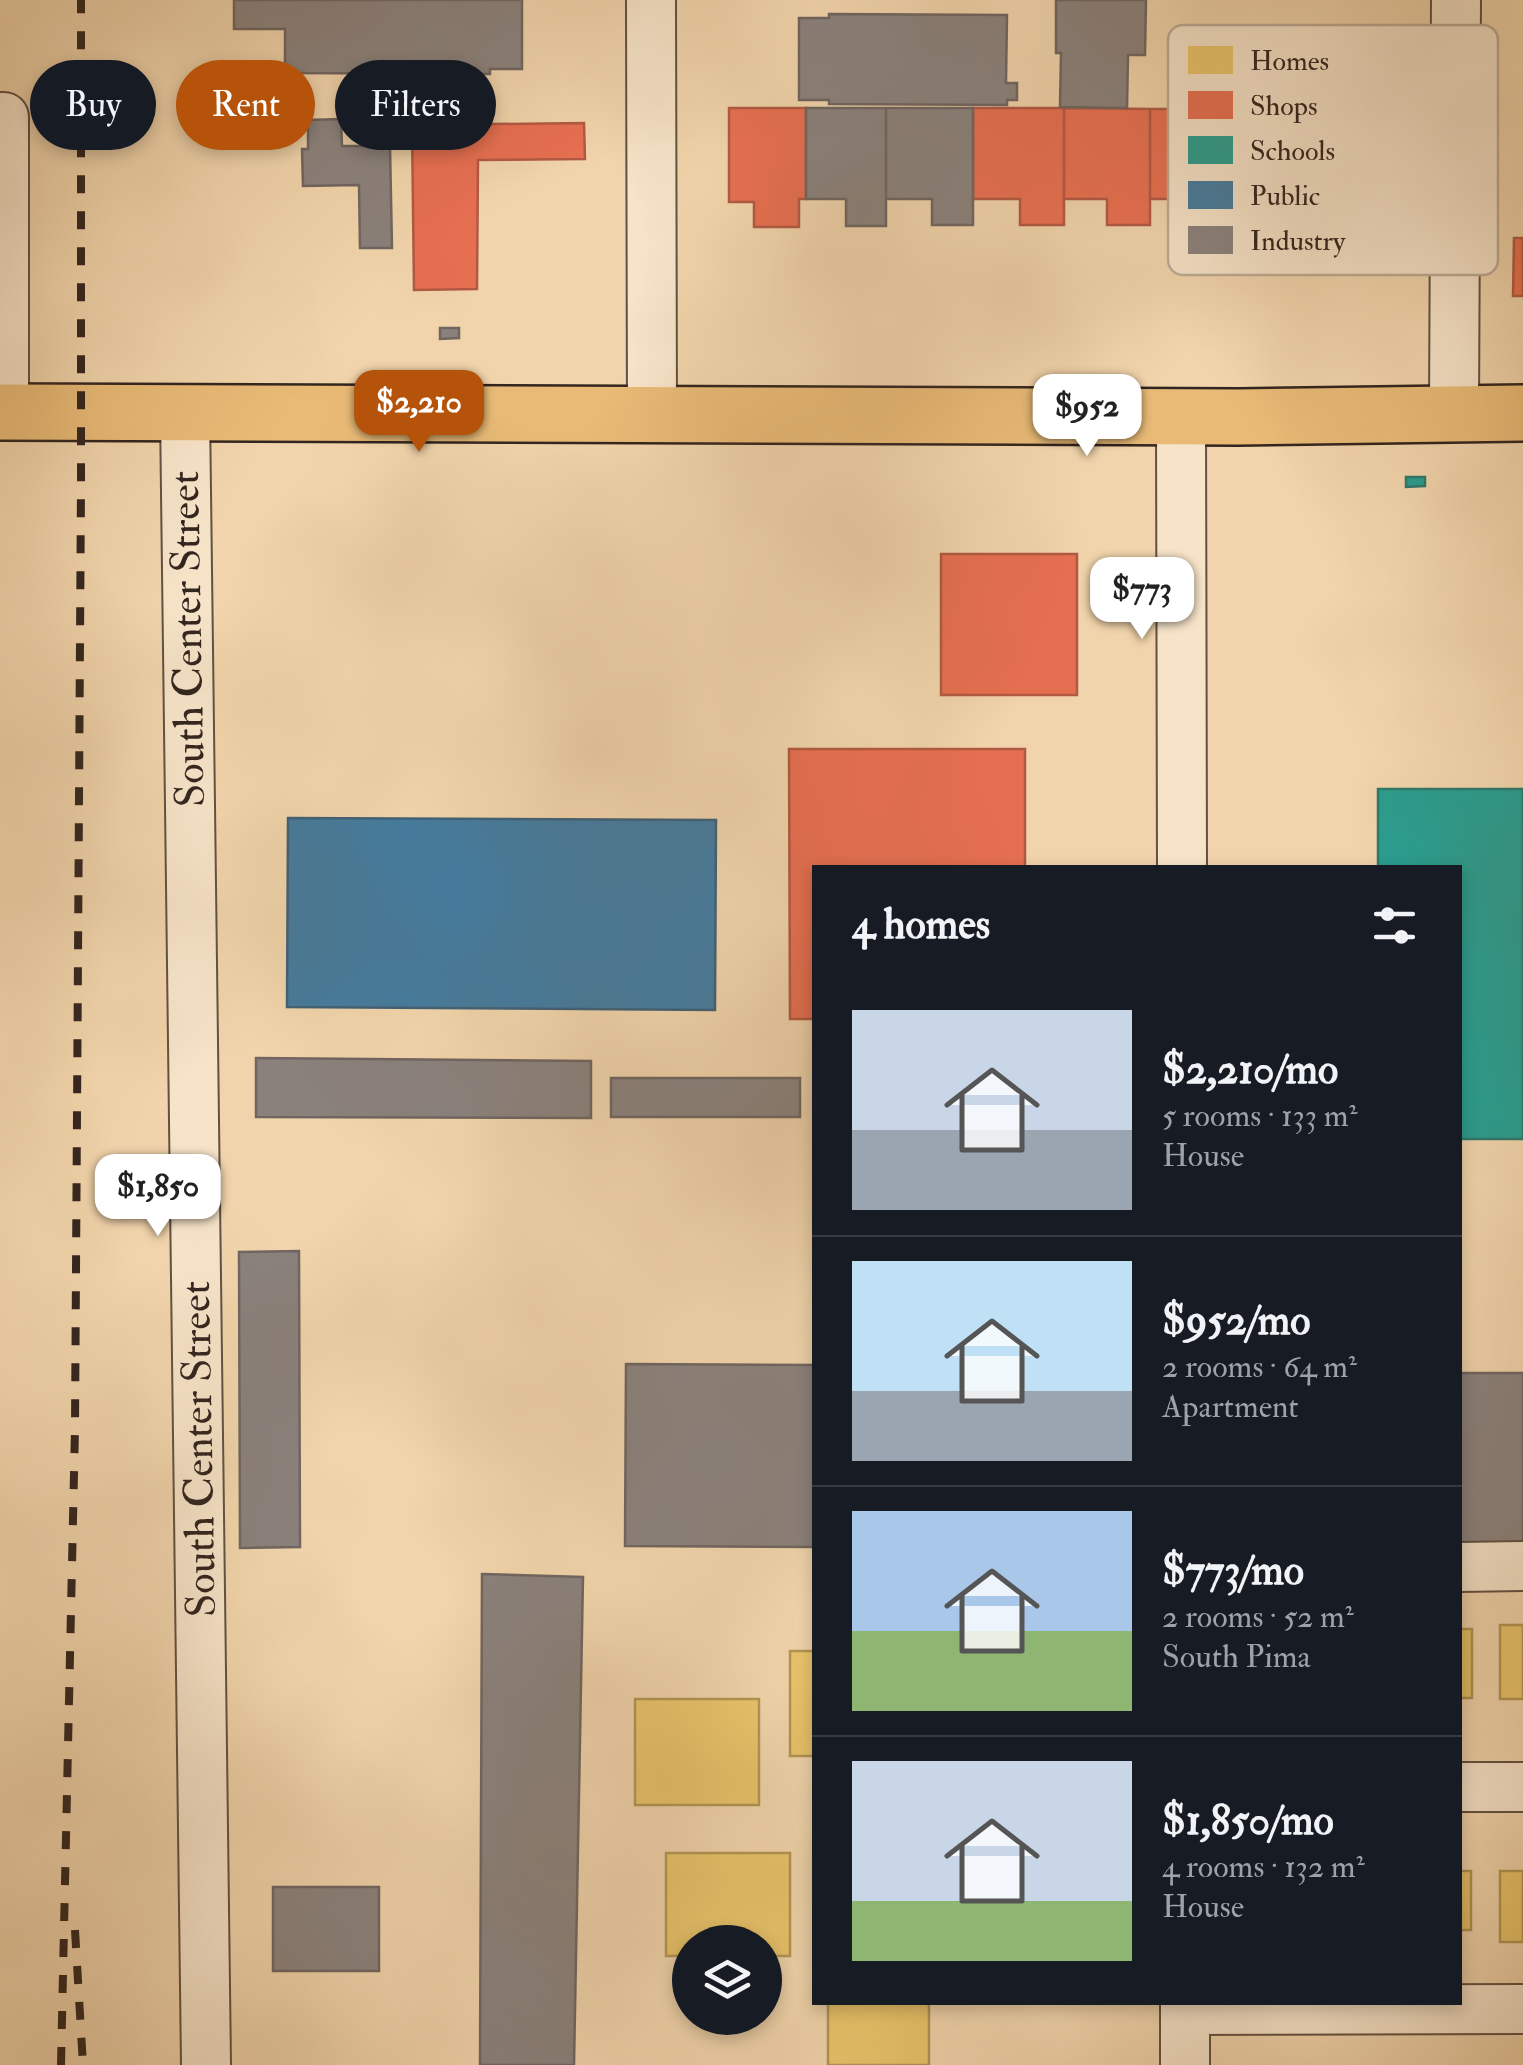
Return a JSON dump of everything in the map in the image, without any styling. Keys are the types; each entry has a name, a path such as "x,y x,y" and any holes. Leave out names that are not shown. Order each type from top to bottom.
{"main road":[{"path":"2,412 1181,416 1523,413"}],"street":[{"path":"651,0 652,413"},
{"path":"1456,0 1456,25"},
{"path":"0,117 4,117 2,412"},
{"path":"1454,413 1455,275"},
{"name":"South Center Street","path":"185,412 206,2065"},
{"path":"1181,416 1182,865"},
{"path":"1462,1567 1523,1566"},
{"path":"1462,1788 1523,1788"},
{"path":"1185,2065 1185,2006 1523,2009"}],"building: Homes":[{"path":"1500,1625 1523,1625 1523,1699 1500,1699"},
{"path":"1462,1629 1472,1629 1472,1698 1462,1698"},
{"path":"790,1651 812,1651 812,1756 790,1756"},
{"path":"635,1699 759,1699 759,1805 635,1805"},
{"path":"666,1853 790,1853 790,1956 782,1956 782,1925 672,1925 672,1956 666,1956"},
{"path":"1462,1871 1471,1871 1471,1930 1462,1930"},
{"path":"1500,1871 1523,1871 1523,1942 1500,1942"},
{"path":"828,2005 929,2005 929,2065 828,2065"}],"building: Shops":[{"path":"729,108 806,108 806,199 799,199 799,227 754,227 754,202 729,202"},
{"path":"973,108 1064,108 1064,225 1020,225 1020,199 973,199"},
{"path":"1064,108 1150,109 1150,225 1107,225 1107,199 1064,199"},
{"path":"1150,109 1168,109 1168,199 1150,199"},
{"path":"584,123 585,159 478,160 477,289 414,290 412,150 496,150 496,124"},
{"path":"1514,238 1523,238 1523,296 1513,296"},
{"path":"941,554 1077,554 1077,695 941,695"},
{"path":"789,749 1025,749 1025,865 812,865 812,1019 790,1019"}],"building: Schools":[{"path":"1406,477 1425,477 1425,486 1406,487"},
{"path":"1378,789 1523,789 1523,1139 1462,1139 1462,865 1378,865"}],"building: Public":[{"path":"288,818 716,820 715,1010 287,1007"}],"building: Industry":[{"path":"234,0 522,0 522,69 496,69 496,60 335,60 335,73 315,73 315,60 285,60 285,29 234,29"},
{"path":"1056,0 1146,0 1145,55 1128,55 1127,108 1060,107 1061,53 1056,53"},
{"path":"829,14 1007,15 1006,83 1017,83 1017,100 1007,100 1007,105 829,104 829,100 799,100 799,18 829,18"},
{"path":"806,108 886,108 886,226 846,226 846,199 806,199"},
{"path":"886,108 973,108 973,225 932,225 932,199 886,199"},
{"path":"335,119 335,150 390,150 392,248 360,248 359,185 303,186 302,150 315,150 315,120"},
{"path":"440,328 459,328 459,338 440,339"},
{"path":"256,1058 591,1061 591,1118 256,1117"},
{"path":"611,1078 800,1078 800,1117 611,1117"},
{"path":"299,1251 300,1547 240,1548 239,1252"},
{"path":"626,1364 812,1365 812,1547 625,1546"},
{"path":"1462,1373 1523,1373 1523,1548 1462,1548"},
{"path":"482,1574 583,1577 574,2065 480,2065"},
{"path":"273,1887 379,1887 379,1971 273,1971"}],"railway":[{"path":"61,2065 75,1428 81,0"},
{"path":"75,1930 83,2065"}]}
